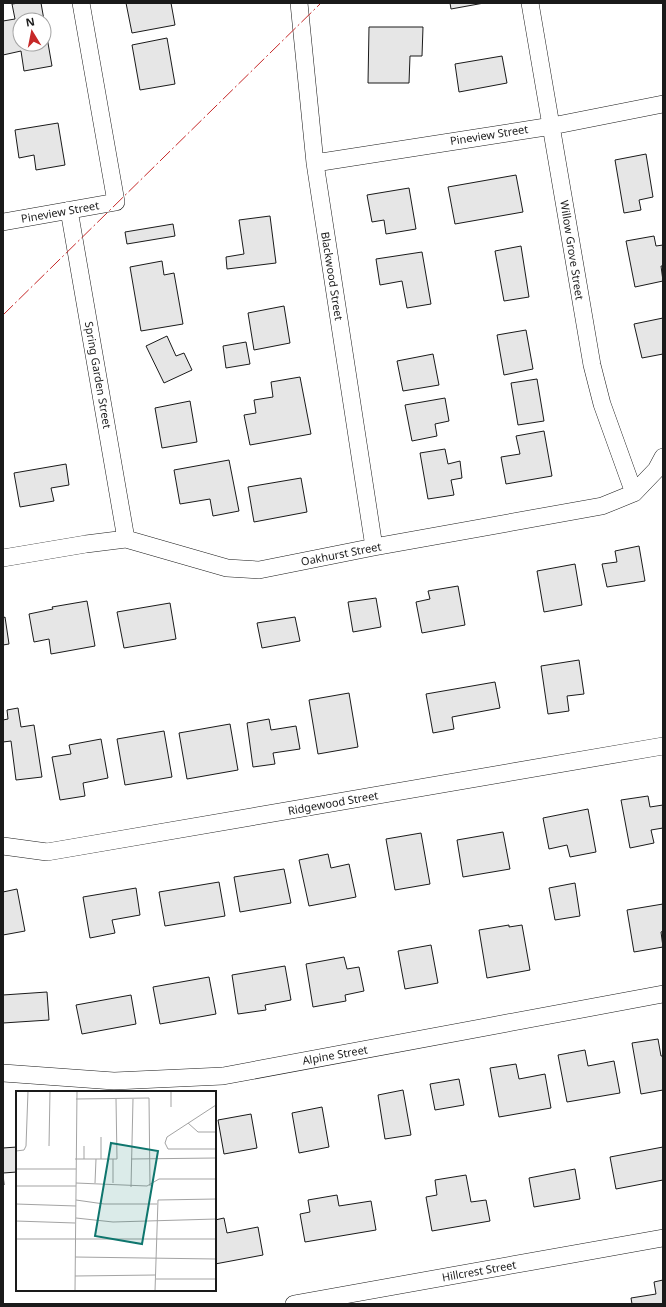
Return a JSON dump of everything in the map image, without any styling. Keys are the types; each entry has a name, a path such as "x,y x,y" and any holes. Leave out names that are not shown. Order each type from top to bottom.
{"street":[{"name":"Pineview Street","path":"3,222 116,202 80,3"},
{"name":"Blackwood Street","path":"299,3 315,163 374,547"},
{"name":"Willow Grove Street","path":"530,3 592,365 602,404 634,493"},
{"name":"Pineview Street","path":"315,163 552,126 663,104"},
{"name":"Spring Garden Street","path":"70,210 126,539"},
{"name":"Oakhurst Street","path":"3,558 126,539 227,568 259,570 374,547 602,506 634,493 656,470 663,457"},
{"name":"Ridgewood Street","path":"3,846 47,852 663,746"},
{"name":"Alpine Street","path":"3,1073 114,1081 223,1076 663,994"},
{"name":"Hillcrest Street","path":"294,1304 663,1238"}],"building":[{"path":"19,3 41,3 43,12 14,12 12,4"},
{"path":"126,3 171,3 175,25 132,33"},
{"path":"450,3 484,3 451,9"},
{"path":"12,20 12,52 16,52 3,55 3,21"},
{"path":"369,27 423,27 422,56 410,56 409,83 368,83"},
{"path":"167,38 175,84 140,90 132,45"},
{"path":"21,52 50,52 52,66 24,71"},
{"path":"502,56 507,83 459,92 455,64"},
{"path":"58,123 65,165 36,170 34,155 19,158 15,130"},
{"path":"646,154 653,197 639,200 641,210 624,213 615,160"},
{"path":"516,175 523,212 455,224 448,187"},
{"path":"409,188 416,229 386,234 384,220 372,222 367,195"},
{"path":"270,216 276,263 227,269 226,257 244,254 239,220"},
{"path":"173,224 175,236 127,244 125,232"},
{"path":"654,236 656,246 663,245 663,266 661,266 663,281 635,287 626,241"},
{"path":"521,246 529,297 504,301 495,251"},
{"path":"422,252 431,304 407,308 402,281 380,285 376,259"},
{"path":"162,261 164,275 174,273 183,324 141,331 130,267"},
{"path":"284,306 290,343 254,350 248,313"},
{"path":"663,318 663,354 642,358 634,324"},
{"path":"526,330 533,369 504,375 497,335"},
{"path":"167,336 176,356 184,353 192,370 164,383 146,346"},
{"path":"246,342 250,364 226,368 223,346"},
{"path":"433,354 439,385 403,391 397,361"},
{"path":"300,377 311,434 250,445 244,415 256,413 254,400 273,397 271,382"},
{"path":"537,379 544,421 518,425 511,383"},
{"path":"445,398 449,421 435,424 437,436 412,441 405,405"},
{"path":"190,401 197,442 162,448 155,408"},
{"path":"544,431 552,476 506,484 501,457 520,454 516,436"},
{"path":"445,449 448,464 460,461 462,478 451,480 454,495 428,499 420,453"},
{"path":"229,460 239,511 213,516 210,499 180,504 174,470"},
{"path":"66,464 69,485 51,488 54,501 20,507 14,473"},
{"path":"301,478 307,512 254,522 248,487"},
{"path":"639,546 645,581 607,587 602,564 617,562 615,551"},
{"path":"575,564 582,605 544,612 537,571"},
{"path":"458,586 465,625 422,633 416,602 430,599 428,591"},
{"path":"376,598 381,627 353,632 348,602"},
{"path":"87,601 95,646 51,654 49,639 34,642 29,614 53,609 52,607"},
{"path":"170,603 176,639 124,648 117,612"},
{"path":"5,617 9,644 3,645 3,618"},
{"path":"295,617 300,641 262,648 257,623"},
{"path":"579,660 584,694 567,696 569,711 548,714 541,666"},
{"path":"495,682 500,708 452,717 454,729 433,733 426,694"},
{"path":"349,693 358,747 318,754 309,700"},
{"path":"18,708 21,727 34,725 42,777 16,780 11,741 3,742 3,720 8,719 7,710"},
{"path":"269,719 271,730 296,726 300,749 273,753 275,764 253,767 247,723"},
{"path":"230,724 238,770 187,779 179,733"},
{"path":"164,731 172,777 125,785 117,739"},
{"path":"101,739 108,778 83,783 85,796 60,800 52,757 71,754 69,745"},
{"path":"648,796 650,807 663,805 663,828 651,830 654,843 630,848 621,800"},
{"path":"588,809 596,852 570,857 567,845 549,849 543,818"},
{"path":"503,832 510,869 463,877 457,840"},
{"path":"421,833 430,884 395,890 386,839"},
{"path":"328,854 331,868 349,864 356,897 309,906 299,860"},
{"path":"284,869 291,903 240,912 234,877"},
{"path":"219,882 225,916 165,926 159,892"},
{"path":"575,883 580,916 555,920 549,888"},
{"path":"136,888 140,915 112,920 115,933 90,938 83,897"},
{"path":"17,889 25,931 3,935 3,892"},
{"path":"663,904 663,931 661,932 663,947 634,952 627,910"},
{"path":"509,925 509,927 522,925 530,970 487,978 479,930"},
{"path":"431,945 438,983 405,989 398,951"},
{"path":"344,957 347,969 359,967 364,991 345,995 346,1001 313,1007 306,964"},
{"path":"285,966 291,1000 265,1005 266,1010 238,1014 232,975"},
{"path":"209,977 216,1014 160,1024 153,987"},
{"path":"47,992 49,1020 3,1023 3,995"},
{"path":"131,995 136,1024 82,1034 76,1005"},
{"path":"658,1039 661,1056 663,1056 663,1090 641,1094 632,1043"},
{"path":"585,1050 588,1066 614,1061 620,1093 567,1102 558,1055"},
{"path":"516,1064 519,1079 545,1074 551,1108 499,1117 490,1068"},
{"path":"459,1079 464,1105 435,1110 430,1084"},
{"path":"403,1090 411,1135 385,1139 378,1095"},
{"path":"322,1107 329,1147 299,1153 292,1113"},
{"path":"251,1114 257,1148 224,1154 218,1120"},
{"path":"16,1147 16,1172 3,1173 3,1148"},
{"path":"663,1147 663,1180 616,1189 610,1157"},
{"path":"575,1169 580,1199 534,1207 529,1178"},
{"path":"466,1175 471,1202 486,1200 490,1221 432,1231 426,1197 437,1195 435,1180"},
{"path":"337,1195 339,1206 371,1201 376,1230 305,1242 300,1214 310,1212 308,1200"},
{"path":"224,1218 227,1233 258,1227 263,1255 216,1264 216,1220"},
{"path":"663,1280 663,1304 632,1304 631,1298 656,1294 654,1282"}],"power":[{"path":"3,315 321,3"}]}
